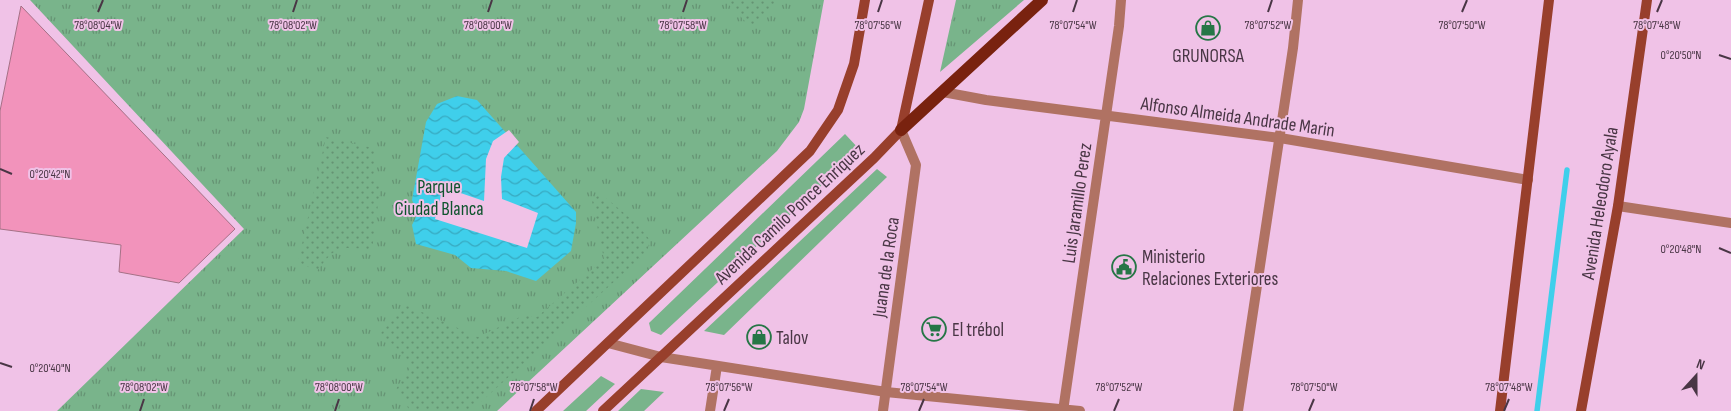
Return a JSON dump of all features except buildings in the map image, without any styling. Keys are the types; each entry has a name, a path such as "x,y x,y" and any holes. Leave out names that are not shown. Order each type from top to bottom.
{"main road":[{"name":"Avenida Camilo Ponce Enriquez","path":"536,411 810,151 838,110 854,64 865,0"},
{"path":"901,130 929,0"},
{"path":"901,130 1042,0"},
{"path":"1500,411 1549,0"},
{"name":"Avenida Heleodoro Ayala","path":"1581,411 1618,206 1647,0"},
{"name":"Avenida Camilo Ponce Enriquez","path":"603,411 874,158 901,130"}],"street":[{"name":"Luis Jaramillo Perez","path":"1063,410 1119,26 1121,0"},
{"path":"1238,411 1280,138 1298,0"},
{"name":"Alfonso Almeida Andrade Marin","path":"943,92 986,100 1280,138 1528,180"},
{"name":"Juana de la Roca","path":"883,411 916,165 901,130"},
{"path":"1618,206 1731,222"},
{"path":"608,343 661,357 886,392 1080,411"},
{"path":"710,411 717,366"}],"green space":[{"name":"Parque Ciudad Blanca","path":"30,0 824,0 804,109 799,122 777,151 497,411 57,411 244,229"},
{"path":"724,0 780,0 752,28"},
{"path":"956,0 1024,0 940,72"},
{"path":"845,134 860,150 661,335 651,331 649,323"},
{"path":"326,137 377,149 373,179 381,182 372,250 340,249 330,256 317,271 298,262"},
{"path":"877,169 887,177 724,335 704,331"},
{"path":"600,193 636,223 650,240 647,252 471,411 410,411 396,389 410,368 398,349 380,334 406,305 478,337 524,315 537,317 604,259 592,201"},
{"path":"601,376 615,384 586,411 563,411"},
{"path":"641,389 664,392 644,411 618,411"}],"water":[{"path":"457,96 477,100 576,212 571,251 536,281 506,271 471,268 455,255 416,244 412,225 418,213 412,200 426,122 437,104"}],"pier":[{"path":"509,130 519,142 504,158 501,177 502,199 538,213 527,248 435,219 443,187 484,201 486,159 493,141"}],"waterway":[{"path":"1537,411 1567,170"}],"place":[{"name":"GRUNORSA","path":"1208,28"},
{"name":"Ministerio Relaciones Exteriores","path":"1124,267"},
{"name":"El trébol","path":"934,329"},
{"name":"Talov","path":"759,337"}]}
